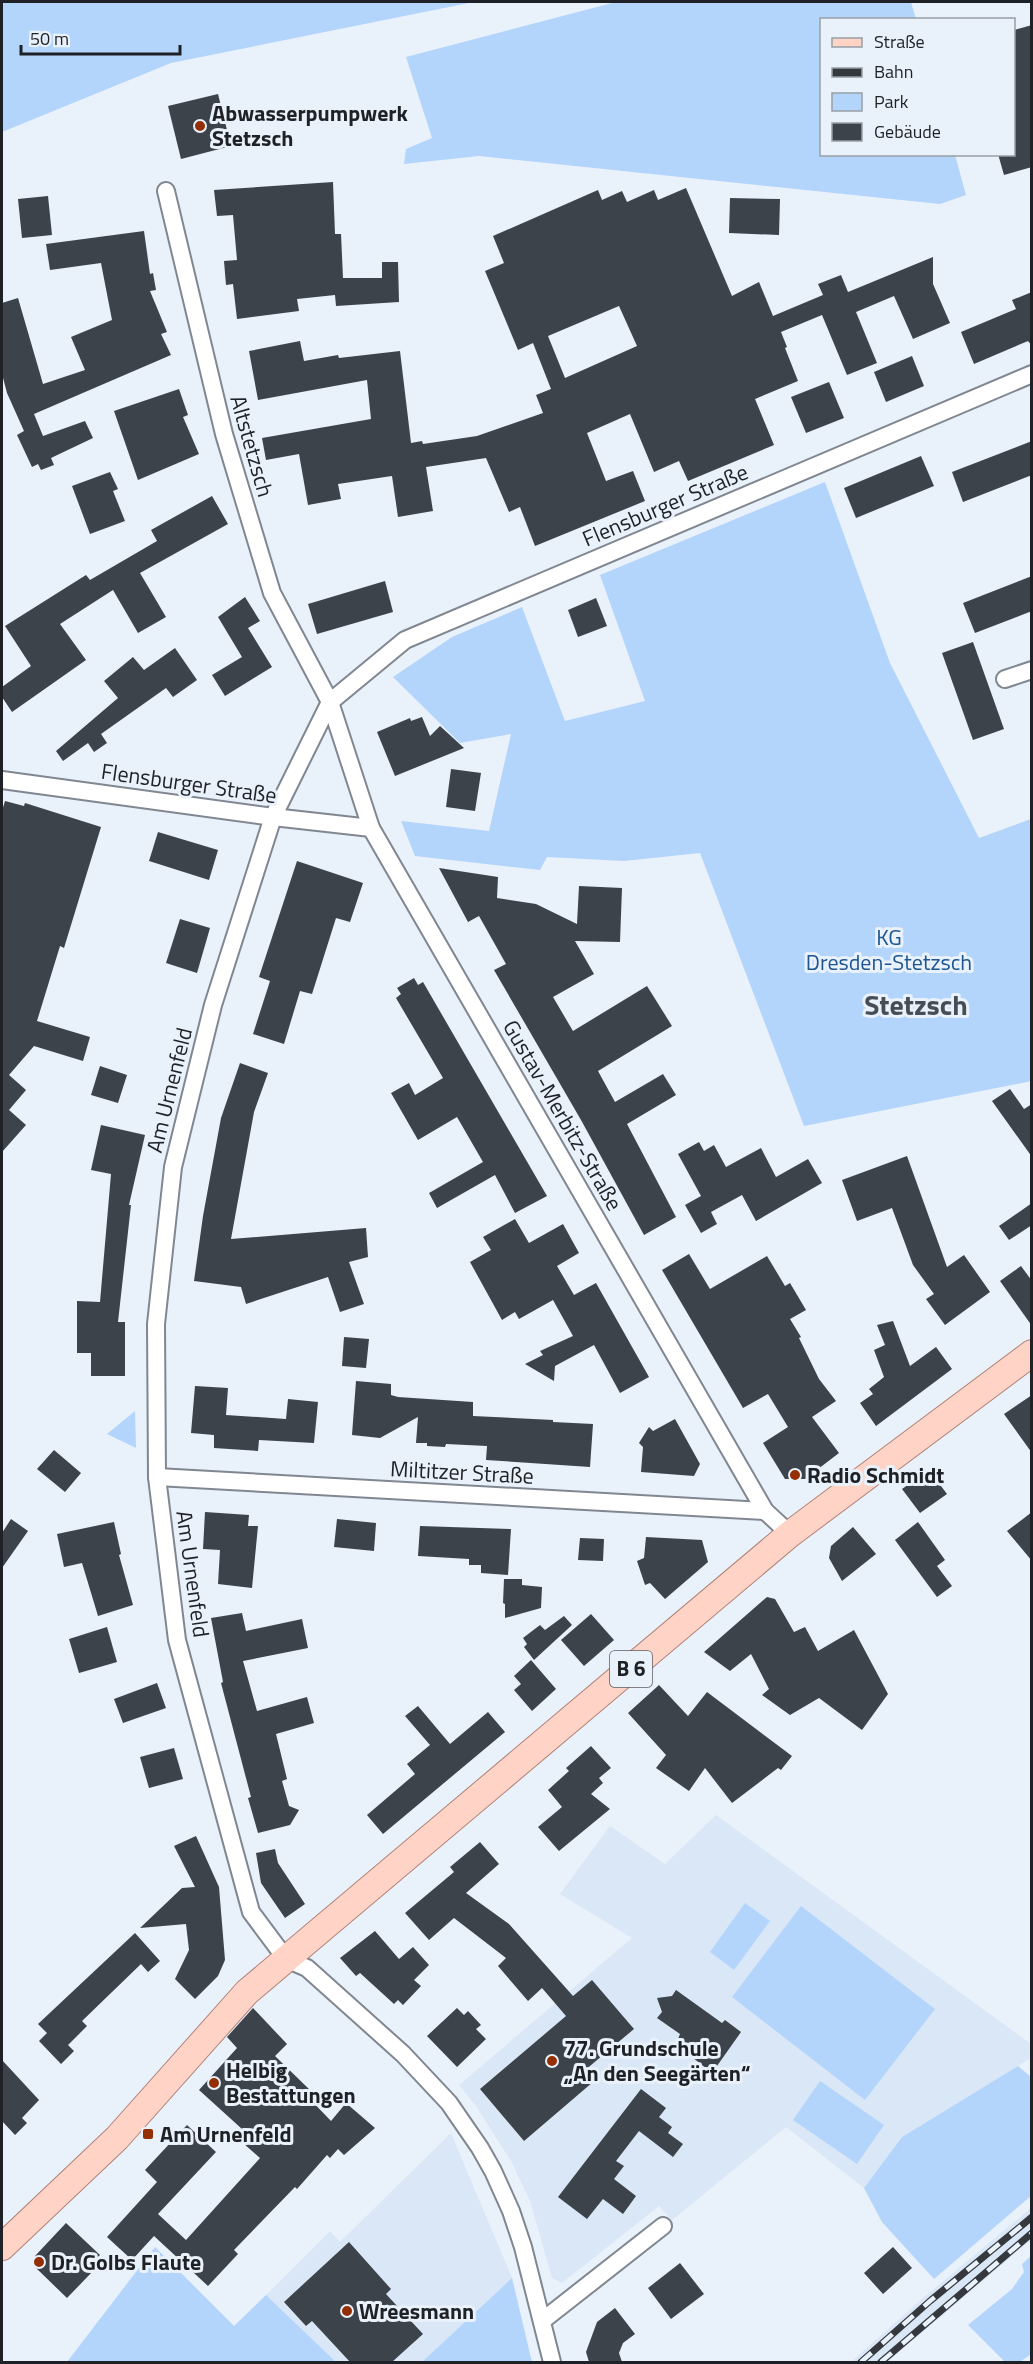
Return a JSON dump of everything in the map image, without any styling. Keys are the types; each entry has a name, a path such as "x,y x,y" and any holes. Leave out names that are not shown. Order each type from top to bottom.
{"main road":[{"name":"B 6","path":"2,2247 86,2169 131,2123 247,1992 790,1534 1032,1353"}],"street":[{"name":"Altstetzsch","path":"166,191 224,434 272,593 330,702"},
{"name":"Flensburger Straße","path":"330,702 405,640 1032,374"},
{"path":"1005,679 1032,670"},
{"name":"Am Urnenfeld","path":"330,702 273,817 213,1005 172,1167 156,1324 157,1477 177,1640 251,1912 286,1959 307,1968 403,2054 449,2103 494,2171 507,2201 523,2247 552,2362"},
{"name":"Gustav-Merbitz-Straße","path":"330,702 371,828 765,1511 790,1534"},
{"name":"Flensburger Straße","path":"2,780 371,828"},
{"name":"Miltitzer Straße","path":"157,1477 765,1511"},
{"path":"542,2321 663,2226"}],"shaded area":[{"path":"716,1815 1031,2044 1031,2058 902,2137 864,2188 786,2127 672,2220 659,2206 562,2283 552,2278 530,2201 511,2161 476,2106 459,2085 632,1938 560,1894 610,1826 665,1864"},
{"path":"451,2133 512,2278 422,2362 336,2362 266,2295 330,2231 340,2242"},
{"path":"1031,2208 1031,2240 887,2362 851,2362 923,2298"}],"green space":[{"path":"2,2 474,2 171,63 2,132"},
{"path":"616,2 911,2 916,18 820,18 820,156 955,156 966,195 940,204 479,156 404,164 406,149 432,138 406,57"},
{"name":"KG Dresden-Stetzsch","path":"825,482 890,663 979,838 1031,819 1032,1081 804,1126 700,853 624,861 547,857 540,870 415,856 401,821 489,831 511,734 460,743 393,677 452,637 522,607 565,721 645,701 600,575"},
{"path":"135,1411 136,1448 107,1434"},
{"path":"745,1903 770,1921 734,1970 710,1952"},
{"path":"801,1906 935,2009 865,2100 732,1997"},
{"path":"1018,2066 1031,2077 1031,2196 934,2279 882,2222 864,2188 902,2137"},
{"path":"820,2081 884,2125 857,2164 793,2120"},
{"path":"155,2247 234,2326 266,2295 336,2362 67,2362"},
{"path":"1031,2256 1031,2354 1020,2362 1005,2362 968,2325 1012,2289 1024,2272 1022,2264"},
{"path":"512,2278 532,2362 422,2362"}],"building":[{"path":"1032,25 1032,167 1004,175 999,156 1015,156 1015,30"},
{"name":"Abwasserpumpwerk Stetzsch","path":"218,94 231,146 181,159 168,106"},
{"path":"333,182 335,234 341,234 343,278 382,278 382,262 398,262 399,302 336,306 335,295 297,299 299,311 237,319 233,284 226,285 224,261 237,260 233,215 217,216 214,190"},
{"path":"686,188 732,296 759,282 773,316 823,295 818,284 841,275 848,292 933,257 933,284 950,323 913,339 894,296 856,312 877,363 847,375 822,315 781,332 798,381 755,399 774,445 688,481 679,461 654,472 630,414 587,433 606,481 633,471 645,501 535,546 520,507 509,512 486,458 426,467 433,511 398,517 392,476 338,484 341,499 308,505 299,454 266,460 262,438 371,419 367,380 258,400 249,351 300,341 304,361 338,355 339,358 400,351 411,443 422,441 423,444 477,436 543,413 536,395 551,389 533,343 518,350 485,271 504,263 493,236 598,190 602,200 622,191 627,202 654,190 658,200","holes":["619,306 637,346 565,378 548,336"]},
{"path":"48,196 52,235 22,238 18,199"},
{"path":"730,198 780,199 779,235 729,233"},
{"path":"144,231 150,274 153,273 156,290 150,291 167,332 161,334 171,355 34,414 43,436 85,421 93,438 51,458 54,465 41,470 38,464 32,467 17,435 24,431 7,393 2,374 2,303 18,298 43,384 85,370 71,337 112,320 101,263 50,270 46,244"},
{"path":"1032,292 1032,346 1028,341 974,364 961,332 1016,309 1012,300"},
{"path":"912,356 924,386 886,402 874,372"},
{"path":"829,382 844,418 806,433 791,397"},
{"path":"179,389 188,415 183,417 199,454 138,480 114,411"},
{"path":"1032,441 1032,475 963,502 952,472"},
{"path":"921,456 934,486 856,518 844,488"},
{"path":"110,472 118,489 113,491 125,521 90,534 72,486"},
{"path":"212,496 228,524 140,573 166,617 138,633 113,590 60,624 86,660 12,712 2,697 2,687 31,666 5,626 86,575 90,580 157,541 151,530"},
{"path":"1032,576 1032,611 975,633 963,603"},
{"path":"385,581 393,612 317,634 308,604"},
{"path":"245,597 260,621 248,628 272,667 225,696 212,675 242,657 218,617"},
{"path":"596,598 607,626 578,637 568,610"},
{"path":"973,642 1004,729 973,740 942,653"},
{"path":"175,648 197,680 173,697 166,688 101,734 107,743 94,752 88,743 63,761 56,751 118,698 104,681 133,657 144,670"},
{"path":"422,717 430,736 440,726 464,748 395,776 377,732 410,718 411,721"},
{"path":"451,769 481,773 475,811 446,807"},
{"path":"5,801 24,806 25,803 101,827 64,948 60,946 37,1021 90,1037 83,1061 34,1046 9,1075 26,1090 9,1110 26,1125 2,1152 2,811"},
{"path":"158,832 218,850 209,880 149,861"},
{"path":"297,861 363,883 350,922 336,918 312,994 300,991 284,1044 253,1034 270,981 259,977"},
{"path":"439,868 498,877 497,898 536,904 577,924 579,886 622,888 620,942 575,941 594,974 553,997 573,1031 647,986 672,1026 598,1071 615,1102 663,1074 676,1095 627,1124 676,1217 644,1235 581,1120 494,970 506,964 479,916 468,922"},
{"path":"180,919 210,928 197,973 166,963"},
{"path":"414,978 418,985 423,982 547,1196 515,1213 495,1175 437,1208 429,1193 483,1162 457,1117 418,1140 391,1093 409,1083 415,1095 443,1078 396,998 401,994 397,988"},
{"path":"240,1063 268,1073 254,1112 231,1239 366,1228 368,1257 349,1262 364,1304 340,1312 328,1277 246,1304 241,1287 194,1281 221,1118"},
{"path":"100,1066 127,1075 118,1103 91,1095"},
{"path":"1010,1089 1024,1109 1032,1104 1032,1157 992,1101"},
{"path":"101,1125 145,1135 129,1205 131,1205 118,1322 125,1322 125,1376 91,1376 91,1353 77,1353 77,1301 100,1302 111,1174 91,1170"},
{"path":"699,1142 704,1151 714,1145 726,1167 761,1148 776,1177 808,1159 822,1183 756,1221 742,1195 711,1212 717,1224 701,1233 685,1205 701,1196 678,1154"},
{"path":"907,1156 947,1267 964,1255 990,1292 945,1325 926,1299 934,1294 913,1265 892,1208 857,1221 842,1180"},
{"path":"1032,1203 1032,1225 1009,1240 999,1226"},
{"path":"515,1219 529,1243 563,1224 579,1253 557,1266 574,1295 596,1283 649,1377 620,1393 594,1345 555,1366 554,1381 525,1364 543,1355 540,1351 573,1336 553,1300 519,1319 515,1312 502,1320 470,1262 491,1250 483,1237"},
{"path":"689,1254 710,1289 767,1256 785,1286 790,1283 806,1310 790,1319 801,1337 799,1338 819,1379 836,1401 812,1417 839,1453 805,1479 785,1479 763,1443 788,1427 768,1394 743,1408 662,1270"},
{"path":"1021,1266 1032,1281 1032,1326 1000,1281"},
{"path":"893,1321 910,1366 936,1347 952,1369 876,1426 860,1403 873,1394 869,1389 884,1377 874,1350 885,1345 877,1325"},
{"path":"344,1337 369,1339 366,1368 342,1366"},
{"path":"356,1381 391,1384 391,1395 398,1397 473,1402 473,1416 593,1424 590,1467 486,1460 487,1446 446,1444 445,1447 416,1443 418,1417 380,1438 352,1435"},
{"path":"195,1386 228,1388 226,1415 286,1419 288,1399 318,1402 314,1443 259,1440 258,1451 214,1448 214,1435 191,1433"},
{"path":"1032,1395 1032,1453 1004,1414"},
{"path":"675,1419 700,1464 694,1476 641,1472 643,1447 639,1443 649,1427 653,1431"},
{"path":"54,1450 81,1473 65,1492 37,1469"},
{"path":"929,1470 947,1494 920,1513 902,1489"},
{"path":"205,1512 249,1515 248,1526 258,1526 252,1588 218,1584 220,1550 203,1549"},
{"path":"1032,1512 1032,1561 1007,1531"},
{"path":"11,1519 28,1531 2,1568 2,1533"},
{"path":"337,1519 376,1523 374,1551 334,1547"},
{"path":"114,1522 121,1554 119,1555 133,1605 98,1616 82,1563 64,1567 57,1534"},
{"path":"918,1522 945,1560 937,1566 952,1586 937,1597 895,1540"},
{"path":"420,1526 511,1529 508,1575 481,1573 481,1565 469,1565 469,1559 418,1556"},
{"path":"853,1527 876,1554 842,1581 829,1558 831,1546"},
{"path":"646,1537 702,1540 708,1562 665,1599 650,1583 645,1585 637,1561 644,1558"},
{"path":"580,1538 604,1539 603,1561 578,1560"},
{"path":"504,1579 522,1579 522,1585 542,1587 541,1608 505,1618"},
{"path":"767,1597 775,1599 794,1632 805,1627 818,1651 854,1630 888,1694 862,1730 819,1698 790,1715 762,1695 769,1689 751,1654 730,1671 704,1652"},
{"path":"242,1613 246,1631 302,1619 308,1648 243,1661 257,1711 307,1697 314,1723 276,1734 287,1779 282,1781 289,1806 299,1810 290,1825 258,1833 248,1798 251,1797 221,1683 223,1682 211,1618"},
{"path":"591,1614 614,1640 584,1666 561,1640"},
{"path":"564,1616 572,1625 534,1660 524,1647 527,1644 523,1638 540,1625 545,1630"},
{"path":"107,1627 117,1662 79,1673 69,1639"},
{"path":"531,1660 556,1689 532,1711 514,1690 521,1684 514,1676"},
{"path":"157,1683 166,1708 123,1723 114,1699"},
{"path":"659,1685 688,1716 707,1692 792,1756 781,1770 778,1768 732,1803 705,1768 689,1791 656,1768 666,1755 628,1713"},
{"path":"418,1706 450,1744 488,1712 505,1732 383,1834 367,1815 415,1774 407,1764 430,1745 405,1716"},
{"path":"591,1746 611,1768 599,1778 603,1783 591,1794 610,1809 559,1851 538,1827 562,1807 548,1790 569,1771 566,1768"},
{"path":"174,1748 183,1779 149,1788 140,1757"},
{"path":"196,1836 219,1887 225,1960 218,1976 195,1999 175,1979 189,1950 186,1924 140,1928 182,1888 195,1887 174,1846"},
{"path":"480,1842 499,1864 466,1893 509,1924 573,1996 592,1980 634,2029 584,2071 593,2082 524,2141 480,2089 566,2016 542,1988 528,2001 498,1966 506,1958 454,1918 429,1940 405,1913 454,1872 450,1867"},
{"path":"275,1849 278,1863 305,1904 285,1918 261,1883 256,1853"},
{"path":"375,1931 399,1959 413,1947 429,1965 414,1980 421,1986 403,2005 398,2000 394,2004 360,1973 356,1976 340,1958"},
{"path":"135,1933 160,1961 148,1972 141,1964 82,2021 87,2026 68,2045 74,2051 61,2064 39,2041 47,2033 38,2024"},
{"path":"676,1990 722,2023 725,2020 741,2032 712,2073 692,2057 696,2052 678,2039 680,2034 657,2018 662,2012 657,1998 672,1996"},
{"path":"253,2008 287,2044 275,2056 312,2092 308,2097 331,2121 346,2103 375,2128 344,2155 338,2149 330,2158 327,2155 297,2189 295,2187 234,2250 238,2254 208,2286 154,2236 132,2260 107,2237 157,2182 145,2170 187,2125 216,2152 158,2214 186,2240 260,2158 235,2136 242,2129 199,2090 237,2048 227,2037"},
{"path":"457,2008 464,2015 468,2011 481,2025 476,2029 486,2039 457,2067 427,2036"},
{"path":"2,2060 39,2100 22,2118 27,2123 15,2135 2,2121"},
{"path":"641,2089 666,2108 659,2117 672,2127 668,2133 683,2144 673,2157 639,2131 616,2161 624,2166 614,2179 636,2196 623,2214 603,2199 587,2219 558,2197"},
{"path":"66,2223 100,2255 89,2265 94,2270 67,2298 35,2267 35,2256"},
{"name":"Wreesmann","path":"349,2242 391,2289 386,2294 423,2334 392,2362 350,2362 312,2321 306,2326 284,2302"},
{"path":"893,2247 912,2268 883,2294 864,2273"},
{"path":"680,2263 704,2294 671,2319 648,2288"},
{"path":"615,2308 635,2334 623,2343 619,2353 622,2362 589,2362 586,2352 597,2322"}],"railway":[{"path":"861,2362 930,2301 1032,2217"},
{"path":"881,2362 1032,2233"}],"place":[{"name":"Abwasserpumpwerk Stetzsch","path":"200,126"},
{"name":"Radio Schmidt","path":"795,1475"},
{"name":"77. Grundschule „An den Seegärten“","path":"552,2061"},
{"name":"Helbig Bestattungen","path":"214,2083"},
{"name":"Am Urnenfeld","path":"148,2134"},
{"name":"Dr. Golbs Flaute","path":"39,2262"},
{"name":"Wreesmann","path":"347,2311"}],"district":[{"name":"Stetzsch","path":"916,1005"}]}
